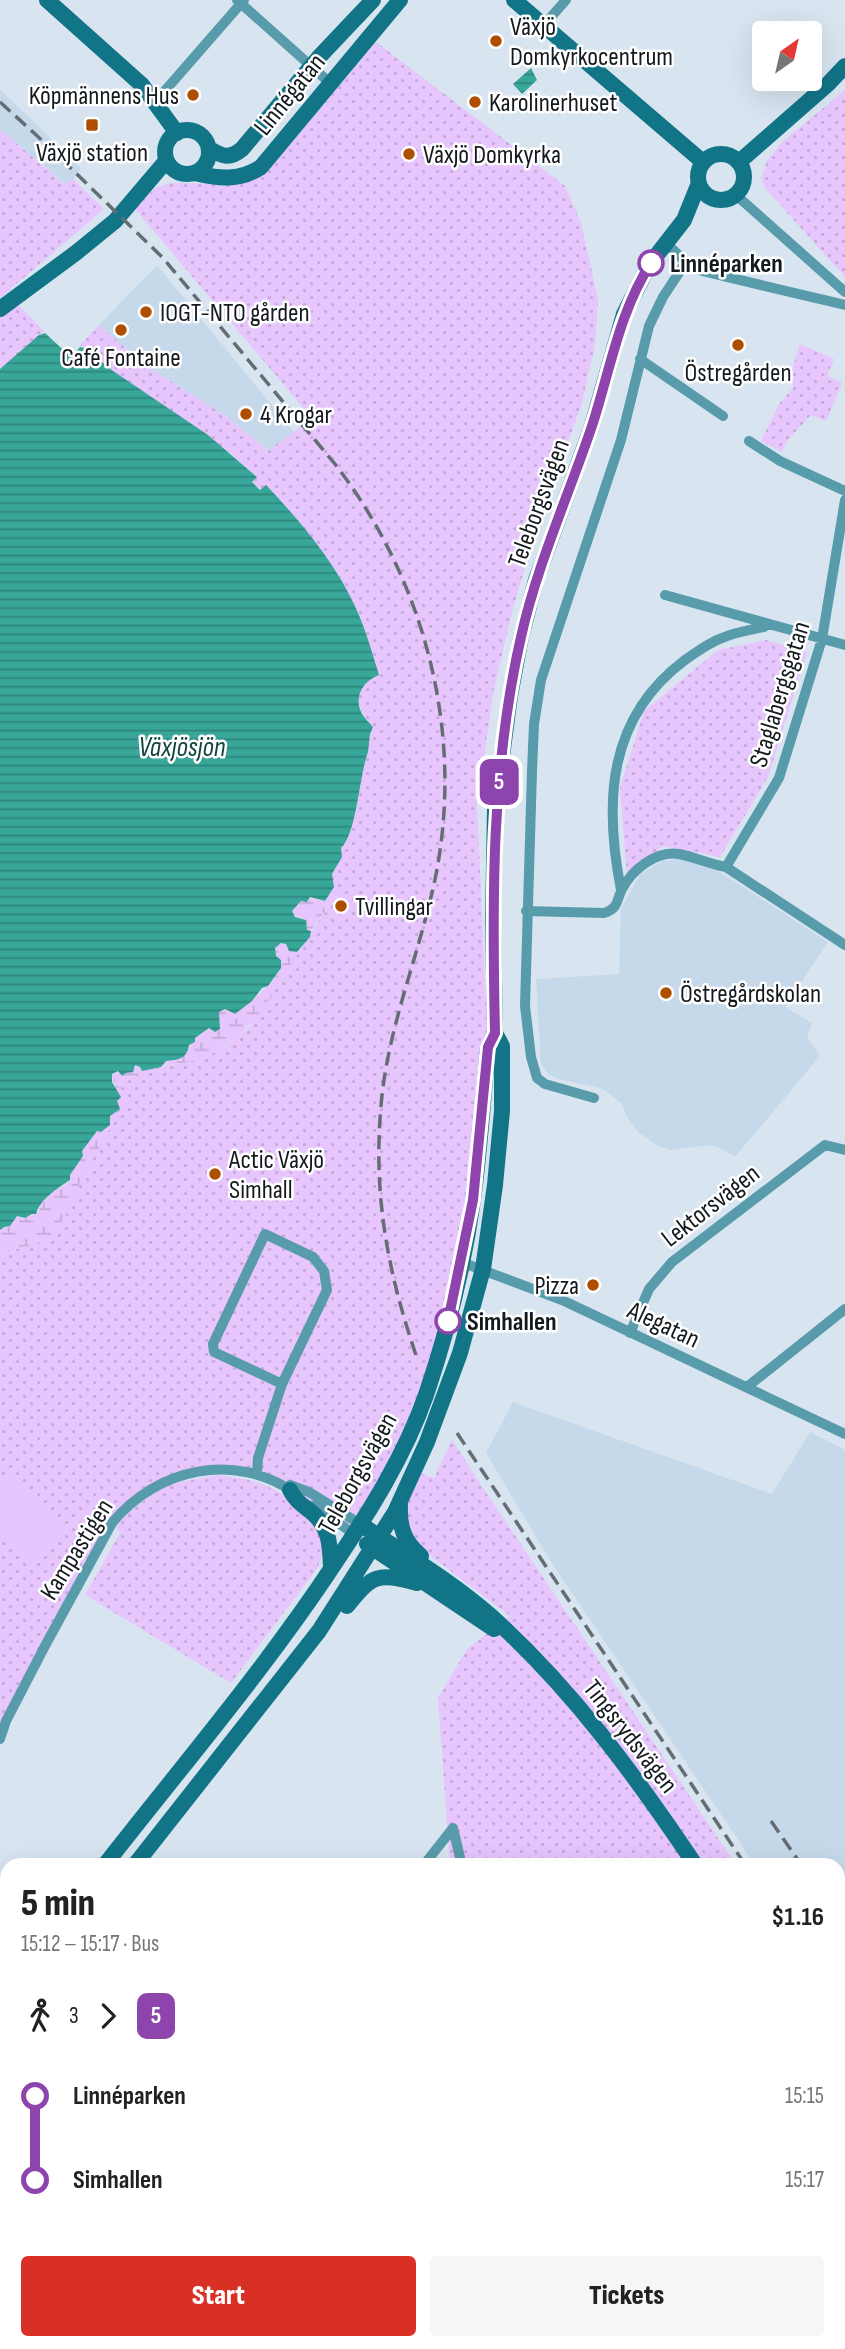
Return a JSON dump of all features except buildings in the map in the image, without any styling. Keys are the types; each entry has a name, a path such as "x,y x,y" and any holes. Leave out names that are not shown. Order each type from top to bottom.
{"main road":[{"path":"47,0 142,85 156,101 166,102 182,131"},
{"name":"Linnégatan","path":"210,149 220,155 233,156 373,0"},
{"name":"Linnégatan","path":"195,173 227,178 249,175 261,167 400,0"},
{"path":"514,0 704,162"},
{"path":"739,162 828,85 845,66"},
{"path":"182,131 201,134 210,149 207,163 195,173 180,174 166,161 166,146 182,131"},
{"path":"722,154 739,162 744,177 743,185 736,195 727,200 718,200 705,194 699,183 698,172 704,162 711,156 722,154"},
{"path":"0,309 115,221 166,161"},
{"name":"Teleborgsvägen","path":"140,1858 319,1631 377,1543 427,1442 460,1353 483,1269 502,1111 502,1046 495,1033 495,809 521,637 536,580 592,426 624,314 642,277 684,219 699,183"},
{"name":"Teleborgsvägen","path":"684,219 718,200"},
{"name":"Teleborgsvägen","path":"109,1858 275,1648 331,1569 379,1493 425,1397 448,1321 473,1200 488,1047 495,1033"},
{"path":"284,1486 326,1528 331,1569"},
{"path":"401,1499 400,1516 404,1538 447,1583"},
{"name":"Tingsrydsvägen","path":"357,1529 429,1586 484,1624 519,1644"},
{"name":"Tingsrydsvägen","path":"377,1543 447,1583 490,1615 559,1684 592,1720 691,1858"},
{"path":"319,1631 348,1605 370,1580 390,1577 429,1586"}],"street":[{"path":"543,26 566,0"},
{"path":"156,101 240,1 330,82"},
{"path":"736,195 845,292"},
{"path":"666,243 686,262 702,271 845,305"},
{"path":"594,1098 545,1084 537,1078 533,1070 525,1006 534,724 541,680 621,440 640,359 654,316 686,262"},
{"path":"640,359 723,416"},
{"path":"749,441 780,461 845,491"},
{"name":"Staglabergsgatan","path":"726,867 779,778 822,639 845,500"},
{"path":"665,594 845,645"},
{"path":"526,911 604,913 615,908 620,902 621,890 612,821 620,749 629,725 641,705 676,667 706,645 723,637 764,626 765,623"},
{"path":"621,890 639,868 662,855 676,853 726,867 845,944"},
{"name":"Lektorsvägen","path":"630,1333 649,1289 672,1262 825,1145 845,1150"},
{"path":"257,1474 258,1458 282,1384 327,1290 324,1271 313,1257 265,1234 213,1344 214,1352 282,1384"},
{"name":"Alegatan","path":"461,1262 562,1300 845,1434"},
{"path":"747,1387 845,1310"},
{"name":"Kampastigen","path":"0,1739 6,1721 112,1523 141,1494 182,1476 204,1470 257,1474 284,1486 357,1529"},
{"path":"429,1858 453,1828 460,1858"}],"shaded area":[{"path":"0,89 81,168 73,179 65,184 0,129"},
{"path":"157,265 294,432 269,451 226,416 146,366 99,325"},
{"name":"Östregårdskolan","path":"683,858 720,872 828,942 785,1007 812,1023 807,1037 820,1056 735,1157 709,1145 671,1150 658,1146 638,1132 628,1119 622,1104 607,1092 558,1079 548,1074 541,1064 536,979 619,974 621,909 641,873 663,861"},
{"path":"513,1402 772,1494 810,1432 845,1450 845,1858 750,1858 551,1562 486,1453"}],"green space":[{"path":"376,42 565,186 581,223 598,299 595,344 582,403 531,547 513,608 494,689 477,805 488,1047 473,1200 425,1397 354,1534 290,1490 241,1472 182,1476 125,1508 0,1729 0,1254 48,1240 65,1217 116,1083 130,1079 141,1071 197,1060 226,1047 249,1028 334,898 332,874 342,857 341,848 351,830 368,752 366,748 373,726 359,705 360,691 370,679 379,675 360,616 343,582 290,512 266,486 261,490 252,482 257,477 228,451 80,345 99,325 146,366 226,416 268,451 312,418 135,209 155,188 170,183 230,184 274,163"},
{"path":"845,90 845,277 765,188 761,179 767,161 781,143"},
{"path":"0,129 64,184 73,179 104,209 0,298"},
{"path":"16,302 44,331 0,369 0,311"},
{"path":"800,344 834,359 827,376 842,383 826,421 811,415 787,441 782,452 761,441 779,404 793,388 791,372"},
{"path":"766,640 807,652 768,777 720,857 663,846 627,878 620,788 644,711 718,650"},
{"path":"334,887 334,898 311,931 307,930 306,920 292,914 292,911 308,898 325,901"},
{"path":"281,943 296,952 300,950 247,1028 217,1051 199,1059 161,1066 166,1061 182,1057 195,1038 209,1028 220,1029 218,1012 224,1009 234,1014 265,988 280,969 281,960 277,959 274,949"},
{"path":"133,1065 140,1067 141,1071 130,1079 117,1083 125,1102 81,1180 65,1217 48,1240 0,1254 0,1230 17,1216 24,1219 39,1211 40,1205 53,1190 70,1181 70,1175 83,1156 81,1151 97,1131 101,1132 110,1125 110,1116 119,1109 117,1101 121,1097 111,1076 118,1071 122,1076 133,1072"},
{"path":"452,1440 731,1858 449,1858 438,1698 467,1649 510,1616 419,1547 404,1529 407,1499 420,1473 434,1478"},
{"path":"218,1475 252,1481 278,1492 311,1521 322,1538 323,1546 318,1567 231,1683 85,1595 120,1533 116,1527 129,1512 165,1485"},
{"path":"12,1476 68,1529 34,1564 0,1532 0,1488"}],"water":[{"path":"531,68 537,80 522,94 513,84"},
{"name":"Växjösjön","path":"45,333 71,357 80,347 84,348 113,371 208,435 257,477 252,482 260,490 266,485 313,538 343,582 360,617 379,675 364,685 359,696 359,708 373,727 351,830 341,848 342,857 332,874 334,887 325,901 310,897 307,902 301,901 292,911 295,917 306,920 307,930 311,931 310,937 297,952 289,951 286,944 281,943 275,948 276,956 281,960 281,968 268,986 262,988 252,1001 235,1014 225,1009 219,1012 220,1029 215,1032 209,1028 195,1038 195,1042 189,1045 181,1058 166,1061 161,1067 142,1071 135,1065 133,1072 122,1076 118,1071 112,1074 112,1082 121,1097 117,1101 120,1109 110,1116 110,1125 101,1132 97,1131 82,1151 83,1156 70,1175 70,1180 45,1199 36,1214 25,1218 17,1216 10,1226 0,1230 0,369 39,335"}],"railway":[{"path":"0,102 163,258 335,464 367,510 393,559 415,610 431,663 441,718 445,773 443,829 434,884 396,1022 384,1078 379,1172 391,1266 418,1361"},
{"path":"457,1433 741,1858"},
{"path":"771,1821 796,1858"}],"bus line":[{"name":"5","path":"448,1321 473,1200 488,1047 495,1033 495,809 521,637 536,580 592,426 624,314 651,263"}],"place":[{"name":"Växjö Domkyrkocentrum","path":"496,41"},
{"name":"Köpmännens Hus","path":"193,95"},
{"name":"Karolinerhuset","path":"475,102"},
{"name":"Växjö station","path":"92,125"},
{"name":"Växjö Domkyrka","path":"409,154"},
{"name":"Linnéparken","path":"651,263"},
{"name":"IOGT-NTO gården","path":"146,312"},
{"name":"Café Fontaine","path":"121,330"},
{"name":"Östregården","path":"738,345"},
{"name":"4 Krogar","path":"246,414"},
{"name":"Tvillingar","path":"341,906"},
{"name":"Östregårdskolan","path":"666,993"},
{"name":"Actic Växjö Simhall","path":"215,1174"},
{"name":"Pizza","path":"593,1285"},
{"name":"Simhallen","path":"448,1321"}]}
